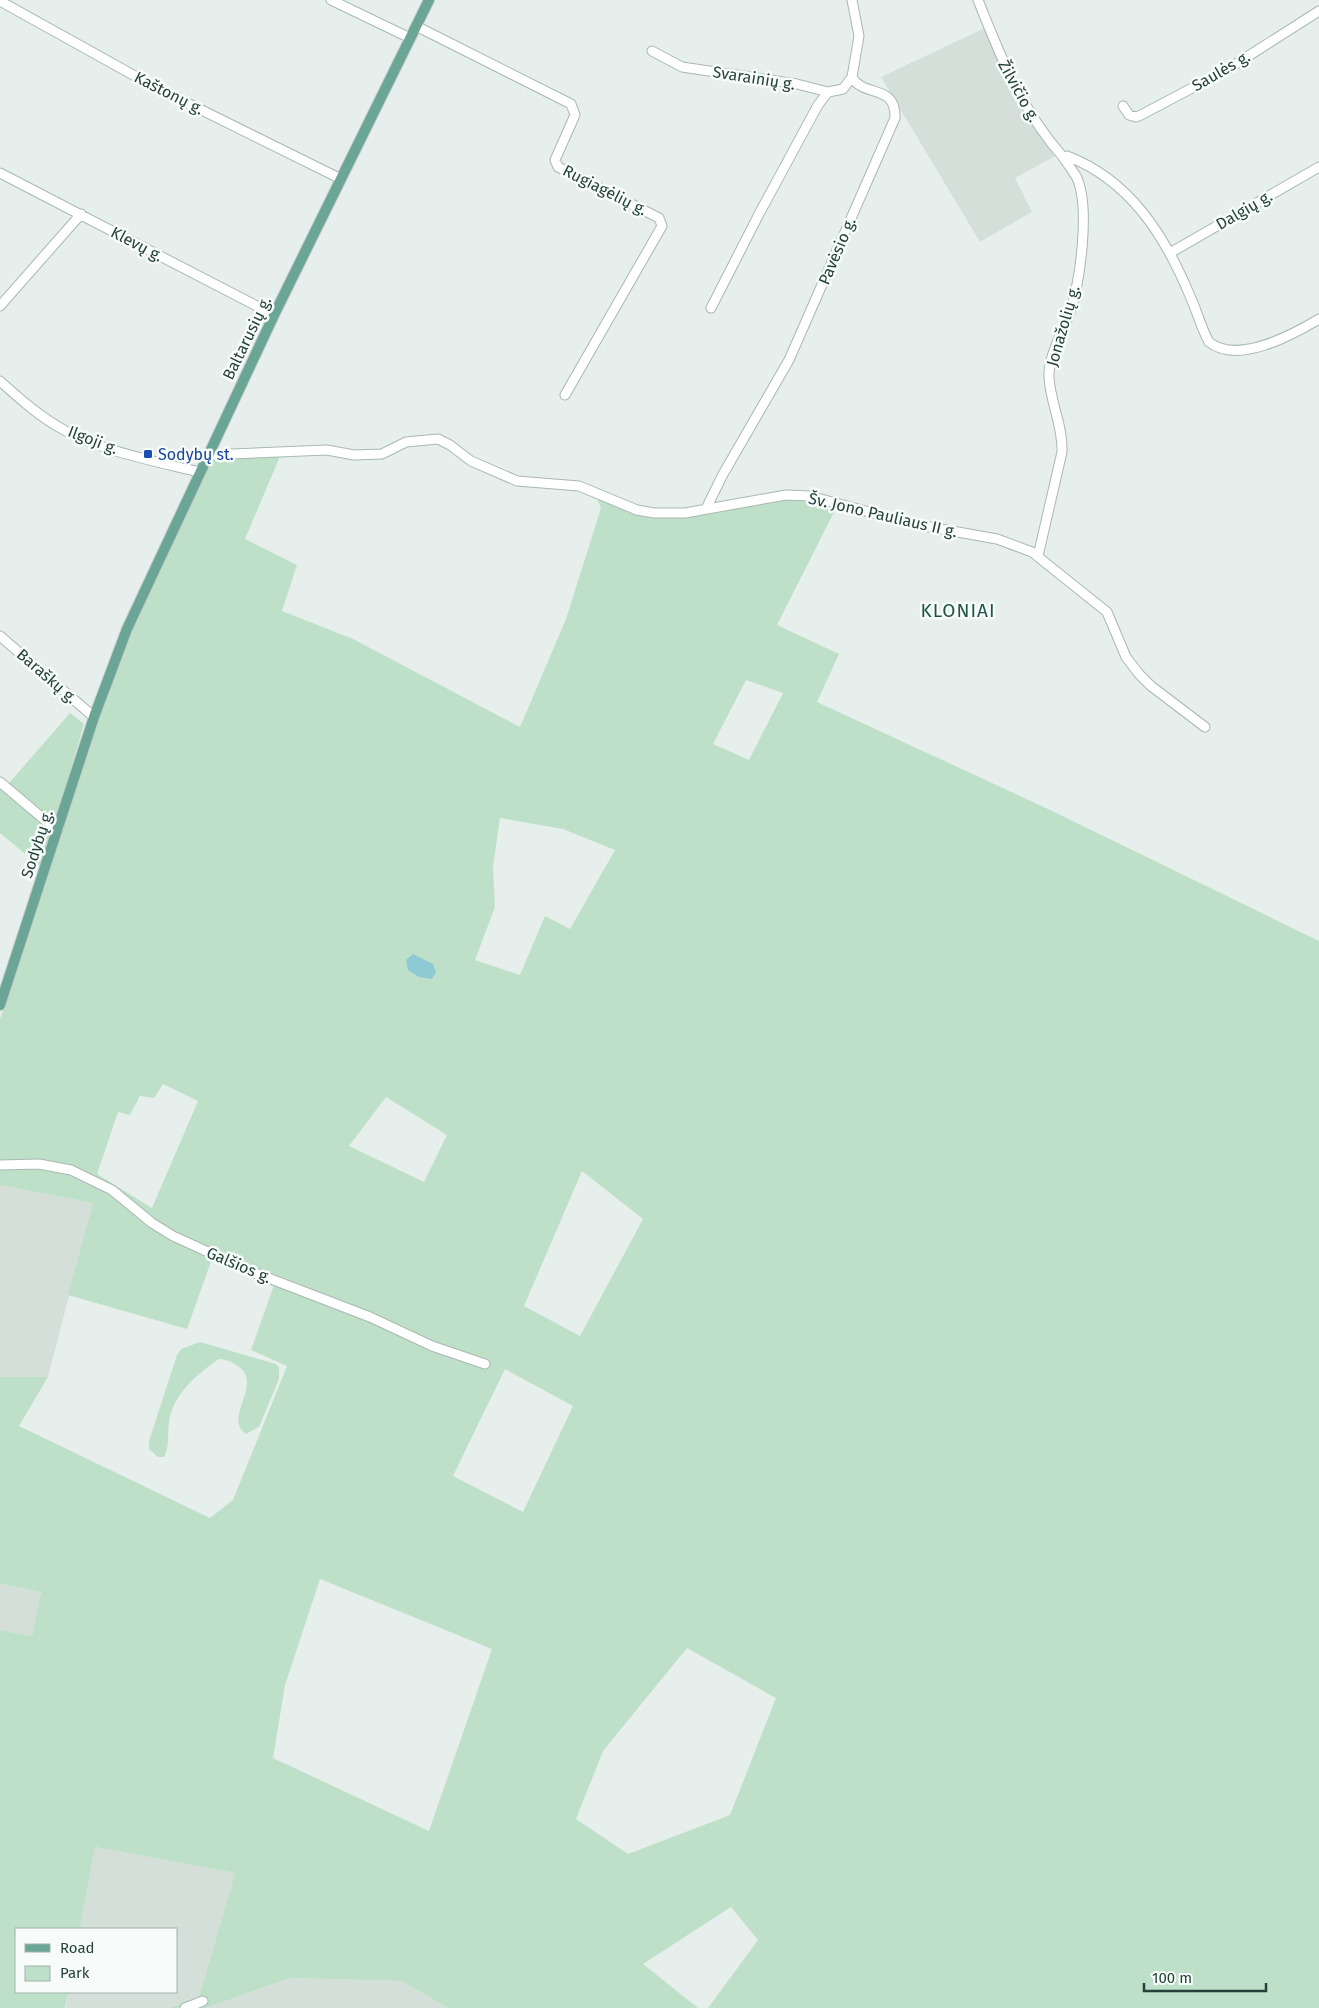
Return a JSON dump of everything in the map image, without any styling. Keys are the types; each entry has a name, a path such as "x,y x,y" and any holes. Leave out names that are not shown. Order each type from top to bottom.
{"main road":[{"name":"Baltarusių g.","path":"102,693 127,628 207,455 429,0"},
{"name":"Sodybų g.","path":"0,1004 102,693"}],"street":[{"path":"330,0 410,38"},
{"path":"711,308 818,104 828,92 842,89 852,77 859,36 852,0"},
{"name":"Žilvičio g.","path":"978,0 1003,64 1018,94 1038,126 1063,157"},
{"name":"Kaštonų g.","path":"0,1 153,86 341,179"},
{"name":"Saulės g.","path":"1123,106 1129,115 1136,118 1228,69 1319,11"},
{"name":"Rugiagėlių g.","path":"416,26 571,104 575,115 555,160 558,167 659,218 662,222 662,226 565,394"},
{"name":"Svarainių g.","path":"652,51 682,67 796,84 828,92"},
{"name":"Pavėsio g.","path":"706,509 722,476 788,360 895,118 896,108 890,99 879,91 858,84 852,77"},
{"path":"1063,157 1067,156 1096,169 1147,215 1170,252 1205,335 1216,347 1224,350 1257,347 1291,335 1319,319"},
{"name":"Jonažolių g.","path":"1038,556 1062,452 1062,438 1049,377 1050,364 1071,309 1082,253 1083,203 1076,178 1063,157"},
{"name":"Dalgių g.","path":"1170,252 1319,167"},
{"name":"Klevų g.","path":"0,173 274,315"},
{"path":"0,306 81,214"},
{"name":"Ilgoji g.","path":"0,381 30,407 65,431 137,457 199,472"},
{"name":"Šv. Jono Pauliaus II g.","path":"207,455 327,450 354,455 382,454 406,442 438,440 450,445 471,461 517,481 579,486 637,510 654,513 685,513 786,495 810,496 913,524 997,539 1038,556 1107,612 1126,657 1139,674 1151,686 1205,727"},
{"name":"Baraškų g.","path":"0,636 94,717"},
{"path":"0,782 46,821 59,827"},
{"name":"Galšios g.","path":"0,1165 39,1164 71,1170 112,1190 152,1223 173,1236 250,1271 370,1317 432,1346 485,1364"},
{"path":"185,2008 203,2001"}],"shaded area":[{"path":"985,28 1013,97 1055,156 1015,178 1032,212 980,242 881,77"},
{"path":"0,1185 93,1203 48,1377 0,1377"},
{"path":"0,1584 41,1592 32,1636 0,1630"},
{"path":"95,1847 235,1873 199,1997 169,2008 66,2008 68,1993 178,1993 178,1928 80,1928"},
{"path":"290,1978 401,1981 448,2008 206,2008"}],"green space":[{"path":"281,454 245,539 297,565 282,611 353,639 520,727 566,619 601,508 595,494 643,514 791,498 805,499 836,508 777,625 839,654 817,702 1048,809 1319,941 1319,2008 708,2008 758,1940 731,1907 643,1964 698,2008 448,2008 401,1981 290,1978 206,2008 169,2008 199,1997 235,1873 95,1847 80,1928 15,1928 15,1993 68,1993 65,2008 0,2008 0,1630 32,1636 41,1592 0,1584 0,1377 48,1377 19,1426 210,1518 233,1500 287,1366 251,1350 274,1285 213,1256 187,1329 68,1295 93,1203 0,1185 0,1019 102,708 142,606 211,458","holes":["746,680 783,693 749,760 713,744","500,818 563,829 615,850 570,929 545,916 520,975 475,960 495,907 493,867","163,1084 198,1101 152,1208 97,1174 118,1112 130,1115 140,1096 154,1098","386,1097 447,1135 424,1182 349,1146","582,1171 643,1219 580,1336 524,1306","505,1369 573,1406 523,1512 453,1476","320,1579 492,1649 429,1831 273,1758 285,1685","687,1648 776,1698 730,1815 628,1854 576,1819 603,1751"]},
{"path":"70,713 84,724 42,868 0,833 0,786 4,789"},
{"path":"200,1342 276,1364 279,1368 279,1379 259,1427 246,1434 240,1428 238,1418 247,1387 247,1379 244,1372 238,1366 219,1359 202,1371 175,1402 169,1422 166,1453 164,1457 158,1457 149,1449 149,1441 177,1355 181,1349"}],"water":[{"path":"413,954 433,964 436,972 432,979 419,977 408,970 406,960"}],"place":[{"name":"Sodybų st.","path":"148,454"}],"district":[{"name":"KLONIAI","path":"958,610"}]}
